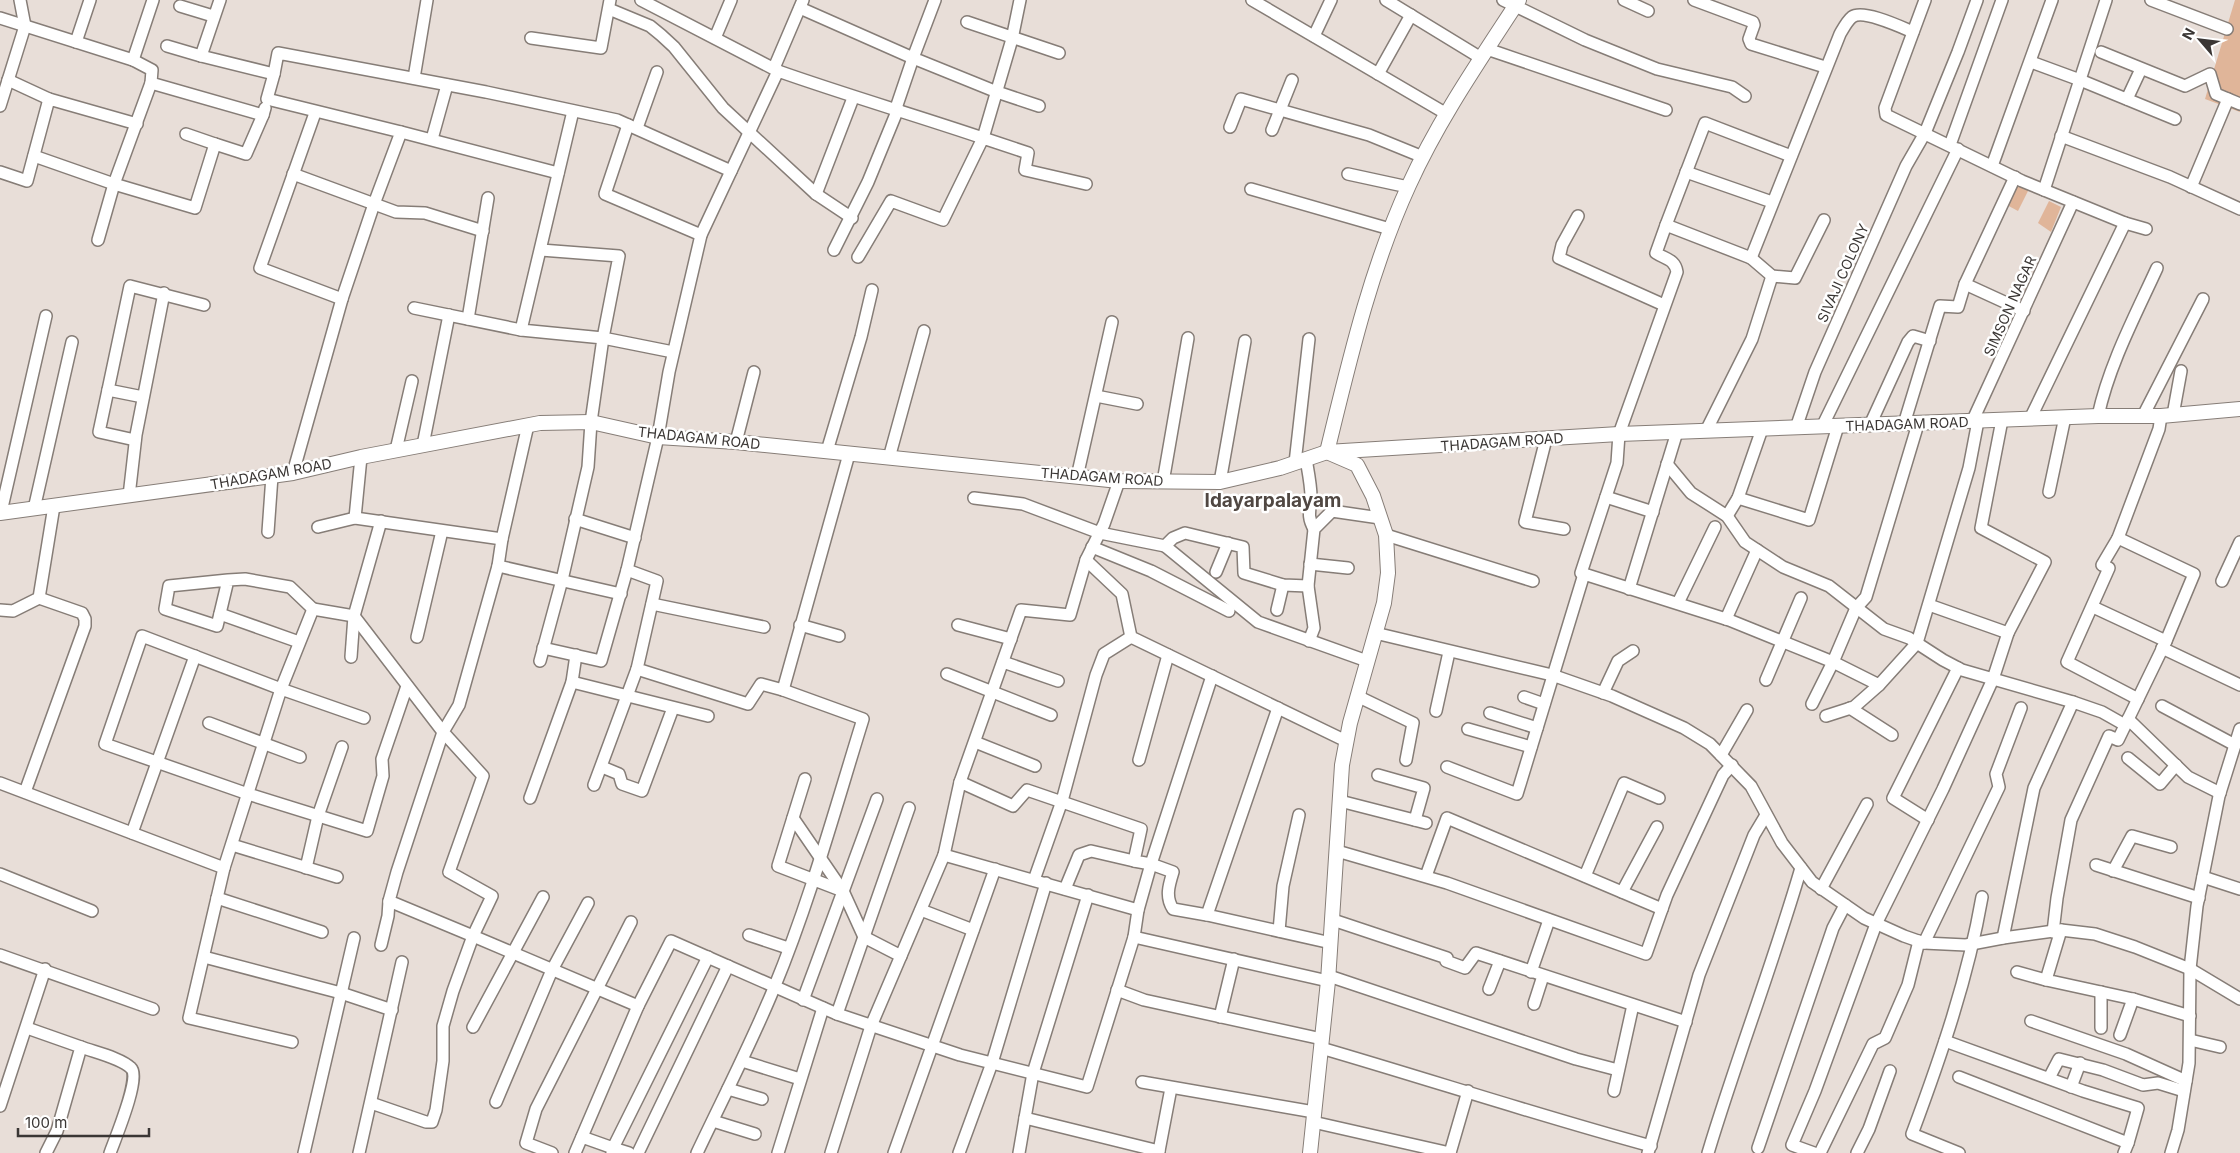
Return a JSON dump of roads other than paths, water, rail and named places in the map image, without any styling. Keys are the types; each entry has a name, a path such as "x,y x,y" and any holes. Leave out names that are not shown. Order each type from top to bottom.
{"main road":[{"path":"1310,1153 1329,979 1342,765 1346,741 1384,603 1388,572 1386,535 1373,496 1357,465 1327,452 1354,342 1390,229 1408,187 1446,113 1484,54 1512,2"},
{"name":"THADAGAM ROAD","path":"1,512 293,473 361,457 540,423 591,422 658,437 736,442 1119,481 1220,482 1327,452 1619,434 2098,416 2167,416 2240,409"}],"street":[{"path":"0,106 25,26 20,0"},
{"path":"76,42 90,0"},
{"path":"133,60 153,0"},
{"path":"201,56 220,0"},
{"path":"414,78 427,0"},
{"path":"642,0 776,70 853,98 897,109 1028,153 1025,170 1086,184"},
{"path":"715,38 731,0"},
{"path":"834,250 852,218 897,109 935,0"},
{"path":"858,257 891,200 943,220 983,138 1012,39 1020,0"},
{"path":"1252,0 1446,113"},
{"path":"1314,36 1331,0"},
{"path":"1386,0 1484,54 1666,110"},
{"path":"1624,0 1648,10"},
{"path":"1694,0 1753,22 1754,25 1748,40 1750,44 1825,67"},
{"path":"1925,0 1886,108 1886,115 2015,178 2125,223 2146,228"},
{"name":"SIVAJI COLONY","path":"1796,428 1823,354 1906,166 1925,133 1977,0"},
{"path":"1822,427 1954,147 2002,0"},
{"path":"1992,166 2052,0"},
{"path":"2044,190 2106,0"},
{"path":"2151,0 2227,29"},
{"path":"1512,2 1585,40 1658,69 1732,87 1745,96"},
{"path":"543,648 601,661 635,538 658,437 673,352 701,235 776,70 801,4 914,58 997,92 1039,106"},
{"path":"531,38 601,48 610,5 650,26 674,47 723,108 816,194 852,218"},
{"path":"180,6 214,16"},
{"path":"1378,74 1411,15"},
{"path":"1751,258 1825,67 1840,34 1852,17 1859,15 1878,18 1913,32"},
{"path":"0,18 133,60 152,70 150,83 137,124 114,184 98,240"},
{"path":"967,22 1012,39 1059,53"},
{"path":"167,46 274,74"},
{"path":"2101,52 2185,86 2210,74 2216,94 2240,104"},
{"path":"186,134 246,154 262,115 278,53 414,78 617,120 731,171"},
{"path":"2031,62 2175,119"},
{"path":"2127,99 2141,69"},
{"path":"657,72 605,194 701,235"},
{"path":"8,80 50,99 137,124"},
{"path":"1272,130 1292,80"},
{"path":"150,83 262,115"},
{"path":"432,139 448,85"},
{"path":"816,194 853,98"},
{"path":"0,172 27,181 50,99"},
{"path":"267,99 315,113 432,139 477,153 558,173"},
{"path":"2191,187 2228,99"},
{"path":"1230,127 1241,100 1368,135 1423,157"},
{"path":"522,330 573,112"},
{"path":"315,113 260,268 342,299"},
{"path":"1791,156 1705,123 1656,254 1671,260 1676,266 1677,272 1619,434 1617,463 1581,573 1726,619 1833,662 1879,685"},
{"path":"293,473 342,299 401,132"},
{"path":"2061,136 2170,177 2240,209"},
{"path":"34,156 114,184 195,208 216,144"},
{"path":"1686,172 1772,202"},
{"path":"293,174 396,212 425,213 482,231"},
{"path":"1348,174 1408,187"},
{"path":"1812,704 1833,662 1856,608 1866,597 1940,306 1958,307 1965,284 2015,178"},
{"path":"1252,189 1390,229"},
{"path":"468,319 488,198"},
{"name":"SIMSON NAGAR","path":"1917,643 1969,468 1975,422 2074,202"},
{"path":"1578,216 1562,245 1559,258 1664,305"},
{"path":"1666,225 1751,258 1772,276 1795,278 1824,220"},
{"path":"2030,419 2125,223"},
{"path":"540,661 562,580 588,467 591,422 603,338 619,256 541,250"},
{"path":"2098,416 2102,397 2156,268"},
{"path":"1706,431 1752,339 1772,276"},
{"path":"1965,284 2024,312"},
{"path":"135,440 99,432 130,286 164,293 204,305"},
{"path":"827,451 872,290"},
{"path":"129,496 135,440 164,293"},
{"path":"2143,416 2203,299"},
{"path":"414,308 522,330 603,338 673,352"},
{"path":"423,445 449,314"},
{"path":"1,512 46,316"},
{"path":"1077,477 1112,322"},
{"path":"889,458 924,330"},
{"path":"1870,425 1908,342 1913,336 1930,341"},
{"path":"1163,482 1188,338"},
{"path":"1308,339 1300,461 1312,498 1309,505 1310,522 1314,528 1308,586 1314,628 1309,641"},
{"path":"1220,482 1244,341"},
{"path":"34,509 72,342"},
{"path":"2138,699 2067,662 2109,568 2102,565 2118,538 2159,429 2167,416 2181,371"},
{"path":"736,442 754,372"},
{"path":"396,450 412,381"},
{"path":"108,390 143,397"},
{"path":"1096,396 1137,404"},
{"path":"2049,492 2065,418"},
{"path":"1814,1153 1792,1145 1815,1091 1876,924 1928,820 1993,679 2008,633 2045,562 1981,528 2002,420"},
{"path":"381,945 388,916 389,901 397,872 443,732 459,705 498,566 528,425"},
{"path":"1738,498 1809,520 1838,426"},
{"path":"1727,516 1738,498 1762,429"},
{"path":"1629,589 1677,432"},
{"path":"1546,439 1525,522 1564,529"},
{"path":"783,690 849,454"},
{"path":"355,518 361,457"},
{"path":"1667,464 1691,493 1727,516 1745,542 1783,567 1829,586 1884,629 1909,638 1958,668 2073,702 2126,722 2188,777 2220,793"},
{"path":"268,532 272,476"},
{"path":"831,1153 871,1026 944,855 960,782 1021,610 1070,615 1086,560 1100,533 1119,481"},
{"path":"1606,497 1653,512"},
{"path":"974,498 1023,504 1100,533 1165,546 1258,622 1367,661"},
{"path":"39,598 54,506"},
{"path":"1314,528 1332,511 1380,518"},
{"path":"318,527 355,518 502,540"},
{"path":"575,519 635,538"},
{"path":"351,657 354,616 381,522"},
{"path":"1678,603 1715,527"},
{"path":"417,637 442,530"},
{"path":"1165,546 1173,538 1185,533 1228,543 1242,547 1244,572 1284,585 1308,586"},
{"path":"1386,535 1533,580"},
{"path":"2046,980 2057,931 2057,898 2072,820 2109,736 2118,740 2164,644 2194,574 2118,538"},
{"path":"2222,581 2240,542"},
{"path":"1216,572 1228,543"},
{"path":"1092,547 1151,571 1229,611"},
{"path":"1726,619 1757,550"},
{"path":"1086,560 1122,594 1131,637"},
{"path":"1310,564 1348,568"},
{"path":"498,566 621,594"},
{"path":"594,785 628,697 657,581 627,570"},
{"path":"1447,768 1517,794 1584,574"},
{"path":"228,580 217,626 165,609 169,586 228,580 245,579 290,587 313,609 354,616 443,732 484,776 449,872 492,896 473,936 453,991 443,1026 443,1061 436,1110 432,1122 426,1122 371,1103"},
{"path":"1277,610 1284,585"},
{"path":"0,610 13,611 39,598 82,613 85,618 84,626 25,792"},
{"path":"1766,680 1802,598"},
{"path":"652,604 764,627"},
{"path":"1929,605 2008,633"},
{"path":"2093,607 2240,685"},
{"path":"292,1042 189,1018 224,868 281,689 313,609"},
{"path":"220,614 299,642"},
{"path":"800,625 839,636"},
{"path":"958,625 1010,640"},
{"path":"1375,633 1448,652 1552,675 1604,694 1684,728 1710,744 1750,786 1782,843 1801,868 1821,888 1876,924 1922,942 1966,945 2057,931 2103,937 2190,969 2240,999"},
{"path":"364,718 281,689 142,636 105,744 248,794 367,831 383,776 382,759 408,686"},
{"path":"1131,637 1346,741"},
{"path":"958,1153 992,1063 1096,675 1104,654 1131,637"},
{"path":"1826,716 1854,707 1879,685 1917,643"},
{"path":"1604,694 1618,661 1633,651"},
{"path":"1436,711 1448,652"},
{"path":"530,798 572,682 576,655"},
{"path":"1139,760 1168,655"},
{"path":"132,833 196,656"},
{"path":"1002,662 1058,681"},
{"path":"636,668 748,704 761,684 863,719 820,858 774,987 742,1060 712,1121 700,1152"},
{"path":"1928,820 1893,798 1958,668"},
{"path":"947,674 1051,715"},
{"path":"575,1153 638,1006 671,941 836,1014 932,1046 1087,1087 1134,937 1138,910 1151,864 1212,676"},
{"path":"572,682 708,716"},
{"path":"1358,696 1413,723 1406,760"},
{"path":"1524,697 1544,704"},
{"path":"2003,938 2034,788 2073,702"},
{"path":"2162,706 2235,745"},
{"path":"602,767 619,774 622,784 642,791 673,708"},
{"path":"1206,915 1278,708"},
{"path":"1850,708 1892,735"},
{"path":"1820,1153 1873,1044 1885,1038 1908,985 1922,942 1998,787 1996,774 2022,708"},
{"path":"1721,755 1747,710"},
{"path":"1490,713 1537,728"},
{"path":"209,723 300,757"},
{"path":"1468,729 1531,747"},
{"path":"2171,1153 2178,1130 2189,1063 2190,969 2199,898 2220,793 2240,729"},
{"path":"974,742 1035,766"},
{"path":"306,868 318,816 342,747"},
{"path":"2128,758 2160,784 2176,765"},
{"path":"1337,851 1426,876 1646,954 1662,909 1715,792 1723,775 1732,766"},
{"path":"1340,801 1420,821 1424,788 1378,775"},
{"path":"805,779 778,866 843,891"},
{"path":"960,782 1013,806 1028,790 1141,829 1134,861"},
{"path":"0,783 224,868"},
{"path":"1585,876 1624,783 1658,798"},
{"path":"803,1000 877,799"},
{"path":"1821,888 1867,804"},
{"path":"836,1014 910,808"},
{"path":"1279,931 1283,886 1299,815"},
{"path":"1117,990 1144,1000 1322,1043 1650,1150 1699,975 1722,912 1745,862 1754,835 1766,815"},
{"path":"793,818 843,891 864,937 901,956"},
{"path":"1426,876 1447,818 1662,909"},
{"path":"1622,892 1657,827"},
{"path":"2113,871 2132,836 2171,847"},
{"path":"232,845 336,877"},
{"path":"1065,888 1079,855 1091,851 1151,864 1173,872 1169,884 1168,901 1173,909 1331,943"},
{"path":"944,855 1138,910"},
{"path":"2096,865 2159,887 2199,898"},
{"path":"1708,1153 1728,1085 1801,868"},
{"path":"894,1153 995,869"},
{"path":"0,874 92,911"},
{"path":"2203,877 2240,889"},
{"path":"1018,1153 1033,1073 1088,895"},
{"path":"473,1027 543,897"},
{"path":"1959,1153 1912,1134 1945,1041 1974,943 1982,897"},
{"path":"217,898 322,932"},
{"path":"389,901 638,1006"},
{"path":"496,1102 552,970 588,903"},
{"path":"1758,1148 1833,928 1845,905"},
{"path":"921,910 974,930"},
{"path":"1333,920 1447,958 1446,961 1465,968 1476,953 1686,1022"},
{"path":"1531,972 1549,920"},
{"path":"552,1153 526,1144 536,1109 631,922"},
{"path":"749,934 788,948"},
{"path":"1134,937 1329,979 1576,1059 1618,1070"},
{"path":"304,1153 354,938"},
{"path":"0,955 45,969 153,1009"},
{"path":"204,957 341,993 392,1010"},
{"path":"613,1150 708,957"},
{"path":"1220,1017 1234,959"},
{"path":"1489,989 1500,961"},
{"path":"361,1152 402,962"},
{"path":"638,1153 728,966"},
{"path":"0,1106 45,969"},
{"path":"2017,972 2132,999 2190,1016"},
{"path":"1534,1004 1543,976"},
{"path":"2101,992 2101,1028"},
{"path":"2120,1035 2132,999"},
{"path":"1614,1091 1633,1005"},
{"path":"778,1153 822,1008"},
{"path":"2031,1021 2126,1054 2185,1086"},
{"path":"27,1028 123,1063 132,1069 135,1074 128,1104 110,1153"},
{"path":"2190,1040 2220,1046"},
{"path":"1945,1041 2138,1108 2126,1148 1960,1077"},
{"path":"46,1153 57,1131 81,1047"},
{"path":"2049,1078 2059,1059 2080,1063 2143,1085 2158,1083 2185,1086"},
{"path":"742,1060 800,1079"},
{"path":"2071,1086 2080,1063"},
{"path":"1857,1153 1869,1129 1890,1071"},
{"path":"1142,1082 1314,1117 1450,1153 1468,1091"},
{"path":"1025,1118 1158,1152 1171,1088"},
{"path":"728,1089 762,1099"},
{"path":"712,1121 755,1134"},
{"path":"582,1137 613,1150 629,1153"}],"district":[{"name":"Idayarpalayam","path":"1273,500"}]}
